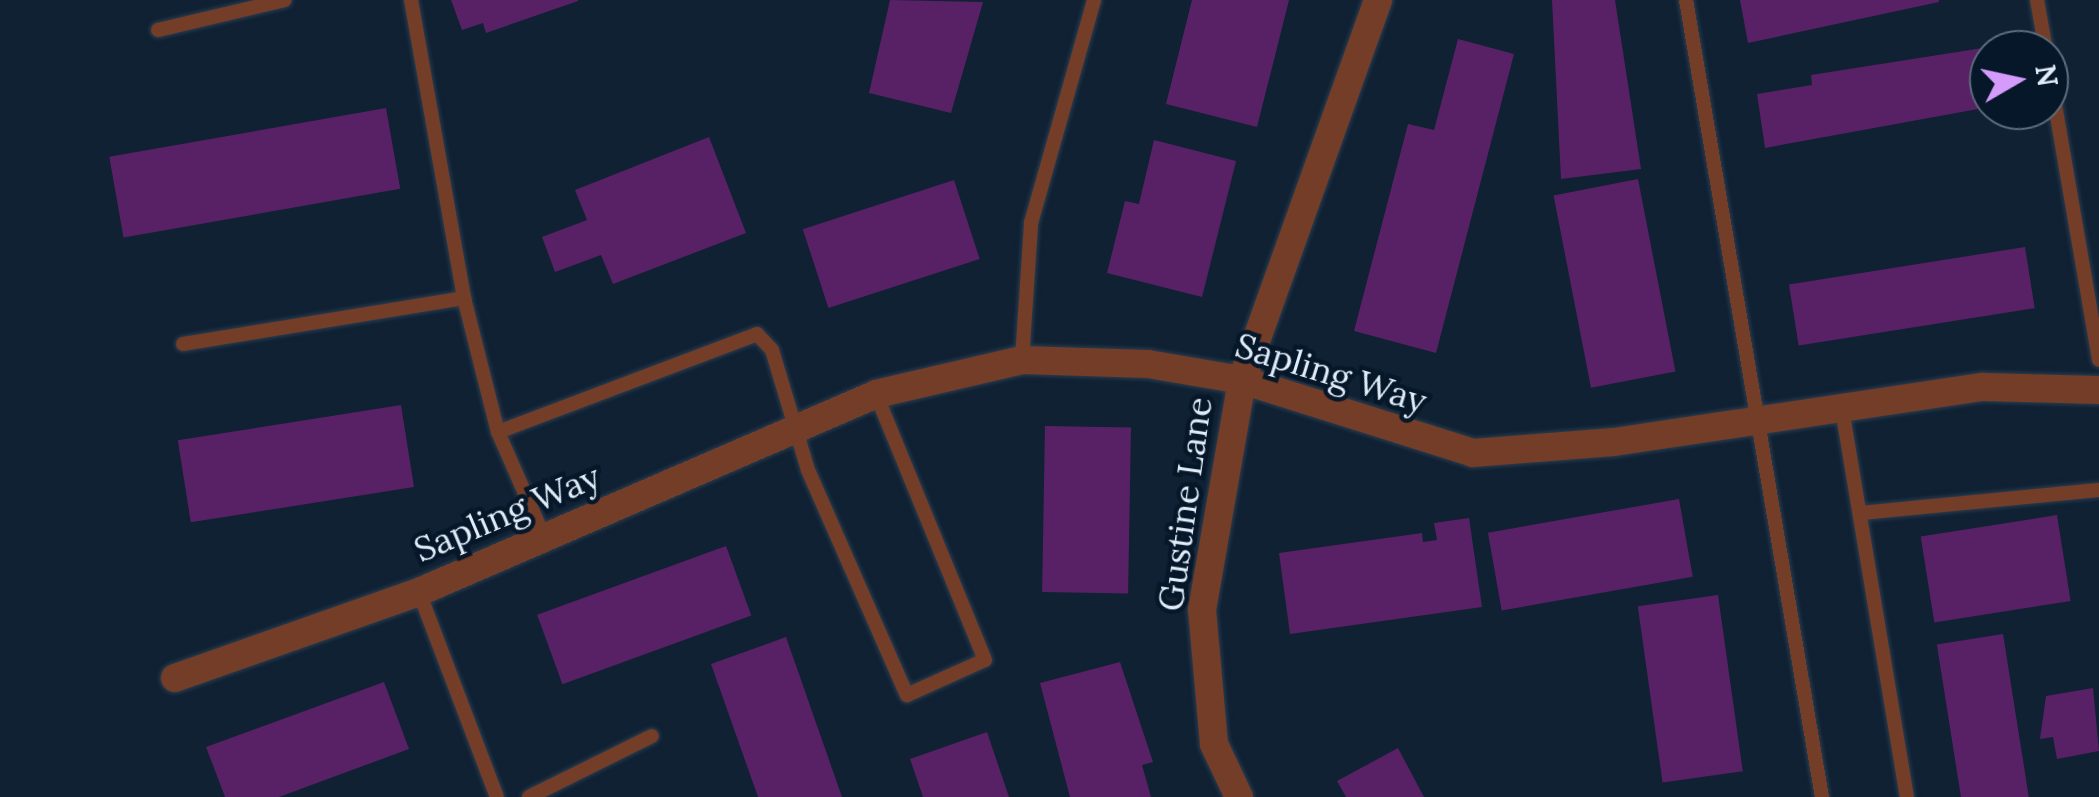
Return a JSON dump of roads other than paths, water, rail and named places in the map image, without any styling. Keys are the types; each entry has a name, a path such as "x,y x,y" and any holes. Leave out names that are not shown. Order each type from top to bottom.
{"street":[{"name":"Gustine Lane","path":"1240,797 1214,744 1202,610 1242,380 1378,0"},
{"name":"Sapling Way","path":"175,678 420,592 799,424 876,394 1022,360 1148,364 1242,380 1473,454 1754,421 1984,388 2099,390"}],"lane":[{"path":"158,30 285,0"},
{"path":"411,0 464,298 498,432 544,539"},
{"path":"1022,360 1031,223 1094,0"},
{"path":"1686,0 1754,421 1822,797"},
{"path":"2037,0 2042,30"},
{"path":"2059,130 2099,360"},
{"path":"183,344 464,298"},
{"path":"498,432 748,330 772,350 799,424 808,470 907,695 985,660 876,394"},
{"path":"1842,408 1907,797"},
{"path":"1860,512 2099,490"},
{"path":"420,592 497,797"},
{"path":"529,797 652,736"}]}
